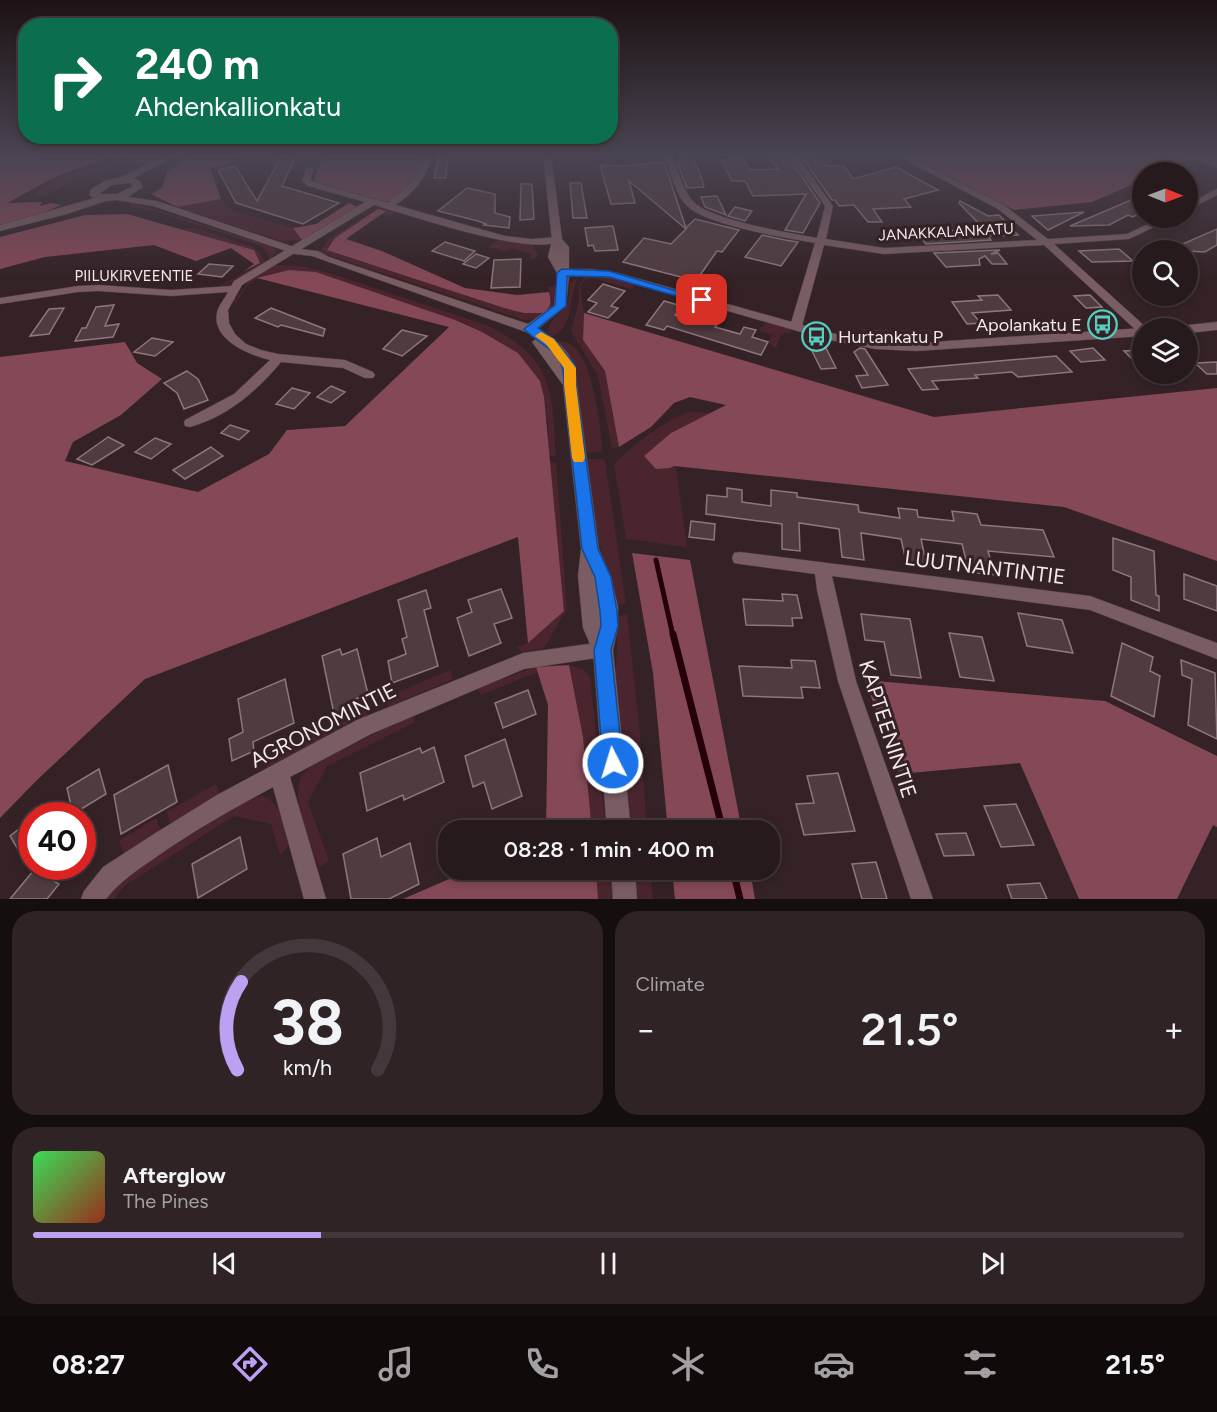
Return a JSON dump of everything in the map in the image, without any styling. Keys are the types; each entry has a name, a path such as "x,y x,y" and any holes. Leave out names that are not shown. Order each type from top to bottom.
{"street":[{"path":"46,216 85,197"},
{"path":"100,197 105,198"},
{"path":"0,228 105,198 116,197 154,203 296,251 313,259 325,259 532,331 570,385 590,549 586,576 592,628 603,650 618,820"},
{"path":"150,197 154,203"},
{"path":"355,197 504,238 532,242 557,240"},
{"path":"388,207 400,197"},
{"path":"532,331 560,306 562,297 562,273 556,265 553,248 557,240 552,197"},
{"name":"JANAKKALANKATU","path":"688,197 692,206 706,214 854,249 884,251 1046,242 1129,236 1145,228"},
{"path":"796,326 829,206 823,197"},
{"path":"981,197 1001,207 1046,242 1132,322"},
{"path":"369,375 345,364 278,358 257,353 242,346 230,336 223,323 223,310 238,283 296,251 372,202"},
{"path":"562,273 590,272 618,276 857,342 906,347 1132,333"},
{"name":"PIILUKIRVEENTIE","path":"0,301 78,289 98,288 171,293 233,289"},
{"path":"1198,327 1217,326"},
{"path":"190,423 240,398 256,384 278,358"},
{"name":"LUUTNANTINTIE","path":"740,558 1090,603 1217,651"},
{"name":"KAPTEENINTIE","path":"823,570 825,590 846,681 922,899"},
{"name":"AGRONOMINTIE","path":"92,899 111,875 161,841 224,802 364,728 522,662 603,650"},
{"path":"279,773 315,899"},
{"path":"624,880 625,899"}],"shaded area":[{"path":"0,197 19,197 8,203 42,202 40,206 51,203 62,205 29,218 0,225"},
{"path":"157,197 220,197 221,199 177,207"},
{"path":"368,197 398,197 386,202"},
{"path":"989,197 1104,197 1092,202 1014,210"},
{"path":"221,199 234,211 293,228 302,240 281,241 177,207"},
{"path":"131,202 273,247 277,252 270,259 264,248 256,244 154,211 129,206"},
{"path":"349,203 357,207 302,240 293,228 316,224"},
{"path":"380,207 396,212 390,216 383,214 386,212 327,250 514,310 544,313 552,300 548,287 555,286 552,306 548,311 538,318 524,320 319,252 329,239"},
{"path":"378,209 386,211 346,239 382,251 465,288 517,295 549,292 551,301 548,308 544,313 524,313 504,308 327,250 335,238"},
{"path":"127,214 254,250 260,263 243,272 254,264 231,248 196,261 154,245 45,257 0,269 0,237 85,215"},
{"path":"195,228 253,247 265,262 231,283 217,287 260,264 254,250 182,229"},
{"path":"498,240 533,244 538,256 531,259 531,254 511,248 506,252 488,247"},
{"path":"274,265 300,266 330,273 486,325 508,337 524,349 545,377 553,412 556,456 549,456 548,422 518,353 482,332 257,278 246,287 236,303 232,304 250,280"},
{"path":"289,270 316,272 455,320 482,332 518,353 540,381 544,397 564,611 528,643 518,537 145,679 37,780 0,818 0,357 125,342 137,363 162,379 121,415 73,442 65,461 198,492 269,454 287,430 345,426 449,327 257,278"},
{"path":"586,275 614,278 635,285 631,289 592,278 585,280 580,287 584,313 583,340 605,371 619,447 612,449 598,376 571,331 579,301 579,286"},
{"path":"578,277 564,327 551,337 547,332 550,323 568,304 570,283"},
{"path":"584,313 934,417 1217,388 1217,561 1064,507 674,466 656,469 644,456 671,433 726,405 690,397 674,403 651,427 619,447 605,371 583,340"},
{"path":"766,322 791,329 791,333 781,334 776,348 768,342 773,335 759,331"},
{"path":"862,329 942,330 944,334 907,336 862,332"},
{"path":"556,342 569,343 579,352 586,367 597,404 603,451 585,453 575,367"},
{"path":"690,412 712,413 671,433 687,547 626,539 614,464 650,434"},
{"path":"586,459 605,461 626,604 613,605 594,523"},
{"path":"556,462 567,609 544,648 522,652 517,647 528,643 564,610 549,463"},
{"path":"632,553 690,560 740,820 667,820 653,673"},
{"path":"627,614 640,734 646,820 629,820 615,684 617,646 615,617"},
{"path":"569,665 582,669 590,677 605,820 591,820 583,737"},
{"path":"569,665 583,737 591,820 546,820 548,705 536,667"},
{"path":"536,667 538,672 481,695 478,688"},
{"path":"450,670 453,679 389,706 387,697"},
{"path":"865,680 1105,701 1217,756 1217,827 1213,825 1177,899 1079,899 1020,763 899,774"},
{"path":"367,707 366,716 266,768 264,761"},
{"path":"412,715 415,722 327,766 308,802 329,861 319,867 301,811 298,789 300,780 308,769 320,761"},
{"path":"216,784 219,794 170,824 167,812"},
{"path":"261,796 274,804 281,816 289,845 280,855 271,824 234,816 124,886 114,899 103,899 133,871 247,800"},
{"path":"156,818 161,831 124,854 119,841"},
{"path":"447,880 597,880 598,899 403,899"},
{"path":"597,880 610,880 612,899 598,899"},
{"path":"636,880 651,880 653,899 638,899"},
{"path":"673,880 752,880 755,899 675,899"}],"building":[{"path":"233,197 254,197 257,201 259,197 319,197 339,203 303,224 236,203"},
{"path":"456,197 495,197 495,213 510,217 509,228 484,225 486,224 438,211"},
{"path":"521,197 533,197 534,219 520,220"},
{"path":"571,197 583,197 587,218 573,218"},
{"path":"609,197 633,197 635,203 611,204"},
{"path":"648,197 676,197 686,228 695,219 739,230 722,252 717,251 696,281 623,262 644,238 671,244 686,229"},
{"path":"701,197 717,197 726,215 705,207"},
{"path":"804,197 816,197 820,203 803,233 785,230"},
{"path":"830,197 912,197 904,199 911,207 873,209 882,222 868,222 854,205 839,206 835,200"},
{"path":"1132,200 1132,217 1128,215 1109,225 1070,226"},
{"path":"960,201 988,216 999,215 1018,235 991,236 959,203"},
{"path":"735,207 752,211 745,221 728,216"},
{"path":"1084,212 1048,230 1032,216"},
{"path":"613,226 618,250 595,251 593,245 588,246 585,228"},
{"path":"982,229 991,240 926,244 919,235 924,235 922,232"},
{"path":"1217,229 1217,245 1205,252 1198,252 1198,240 1192,240"},
{"path":"762,235 798,242 781,266 745,257"},
{"path":"445,242 475,251 464,261 432,251"},
{"path":"1119,249 1132,261 1092,262 1079,251"},
{"path":"1000,250 991,254 998,253 1007,264 992,264 985,256 979,259 980,265 946,267 934,253"},
{"path":"476,254 489,258 476,268 463,264"},
{"path":"521,259 520,287 491,288 494,260"},
{"path":"209,264 233,266 222,277 198,274"},
{"path":"603,284 625,291 611,306 618,308 608,318 588,312 597,303 588,300"},
{"path":"998,295 1011,310 972,313 981,323 967,324 952,302 982,300 978,296"},
{"path":"1090,295 1102,307 1086,308 1074,296"},
{"path":"664,301 682,306 675,315 703,324 709,316 721,320 715,327 740,334 744,327 756,330 752,337 768,342 761,355 667,326 664,330 646,325"},
{"path":"114,305 105,326 119,324 113,337 75,341 82,328 86,328 96,307"},
{"path":"64,308 49,334 30,336 49,309"},
{"path":"271,308 325,329 323,336 281,325 278,327 255,318"},
{"path":"402,330 427,336 402,356 383,349"},
{"path":"152,338 173,342 155,356 134,352"},
{"path":"826,348 836,368 821,369 811,349"},
{"path":"860,348 865,349 888,385 862,388 856,376 868,375 854,352"},
{"path":"1093,348 1105,360 1081,362 1070,351"},
{"path":"1124,351 1132,351 1132,359"},
{"path":"1056,356 1072,372 1018,377 1012,372 975,375 978,378 932,381 938,389 922,390 908,369"},
{"path":"1217,362 1217,374 1207,374 1198,366 1198,363"},
{"path":"187,371 198,379 208,400 184,409 177,393 164,383"},
{"path":"331,386 345,392 331,403 317,397"},
{"path":"292,388 310,393 294,409 276,404"},
{"path":"230,425 249,431 239,440 221,433"},
{"path":"108,437 124,445 92,465 77,459"},
{"path":"155,438 171,444 151,459 135,452"},
{"path":"211,447 223,456 185,479 173,470"},
{"path":"727,488 742,490 742,502 771,506 771,490 797,493 797,497 858,505 859,512 900,518 898,508 917,510 918,517 954,521 952,511 977,514 981,525 1043,530 1054,557 988,551 995,575 969,572 962,544 921,539 927,567 907,565 901,539 861,533 864,560 842,557 839,529 799,523 800,551 782,549 782,524 706,514 707,495 727,497"},
{"path":"691,521 715,524 714,540 689,537"},
{"path":"1113,538 1154,551 1159,611 1131,600 1131,577 1113,570"},
{"path":"1184,574 1217,586 1217,611 1184,599"},
{"path":"501,589 512,618 494,624 501,643 469,656 457,618 472,612 468,600"},
{"path":"426,590 431,608 424,610 438,666 392,683 388,661 406,654 402,639 407,637 398,600"},
{"path":"782,594 797,595 802,618 792,618 793,626 746,625 743,599 783,601"},
{"path":"1018,613 1062,620 1073,653 1027,646"},
{"path":"861,614 910,619 921,678 891,675 884,642 865,640"},
{"path":"949,633 982,637 994,681 960,677"},
{"path":"1122,643 1153,657 1150,671 1160,676 1154,717 1111,696"},
{"path":"340,649 342,655 357,649 368,694 351,701 352,706 334,714 322,656"},
{"path":"791,660 815,661 820,688 801,687 803,698 743,696 739,666 792,668"},
{"path":"1181,660 1215,673 1217,739 1188,725 1192,679 1182,675"},
{"path":"285,679 294,723 253,742 254,751 232,761 229,739 243,732 238,699"},
{"path":"528,690 536,714 503,728 495,703"},
{"path":"505,739 522,796 492,809 484,782 473,787 465,756"},
{"path":"434,747 444,782 404,800 403,795 367,811 360,773 420,748 422,753"},
{"path":"168,765 177,802 121,834 114,795"},
{"path":"99,769 106,794 93,802 70,802 67,788"},
{"path":"838,773 855,831 804,835 796,804 814,803 807,776"},
{"path":"1016,804 1034,845 1001,847 984,806"},
{"path":"18,830 18,850 10,836"},
{"path":"966,833 974,855 944,856 936,834"},
{"path":"240,837 247,869 198,898 192,864"},
{"path":"377,838 381,857 410,843 419,884 389,899 351,899 343,854"},
{"path":"876,862 887,899 862,899 852,864"},
{"path":"26,880 52,880 59,884 47,899 10,899"},
{"path":"1040,883 1047,899 1012,899 1007,885"}],"waterway":[{"path":"656,560 673,636"},
{"path":"673,634 720,820"},
{"path":"735,880 740,899"}],"slow traffic":[{"path":"541,336 550,341 563,355 570,368 578,458"}],"place":[{"name":"Apolankatu E","path":"1103,325"},
{"name":"Hurtankatu P","path":"817,337"}],"route":[{"path":"613,763 603,650 610,626 609,611 603,577 590,549 570,385 570,368 563,355 550,341 530,329 550,316 560,306 562,273 609,274 702,300"}]}
